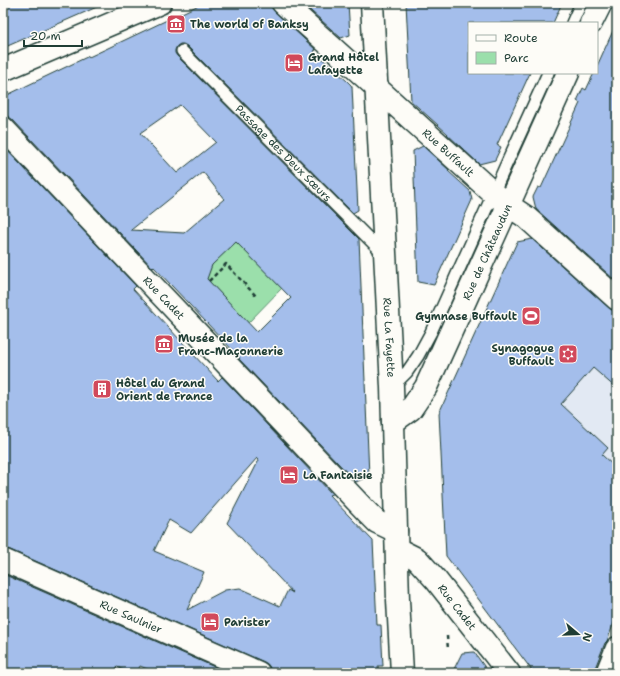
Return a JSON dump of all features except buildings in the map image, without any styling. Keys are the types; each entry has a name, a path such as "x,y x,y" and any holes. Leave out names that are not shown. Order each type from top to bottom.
{"street":[{"path":"3,70 160,3"},
{"name":"Rue Buffault","path":"283,3 501,199 526,217 617,299"},
{"name":"Rue La Fayette","path":"372,3 392,387 396,540 402,673"},
{"path":"592,22 601,3"},
{"name":"Rue de Châteaudun","path":"393,422 411,409 426,387 501,199 567,74"},
{"name":"Rue Cadet","path":"3,128 366,511 417,559 436,580 509,673"},
{"name":"Rue Saulnier","path":"3,560 259,673"},
{"path":"607,673 617,648"}],"lane":[{"path":"572,22 581,3"},
{"name":"Passage des Deux Sœurs","path":"182,51 384,254"},
{"name":"Rue de Châteaudun","path":"392,387 407,372 418,356 501,199 548,74"}],"path":[{"path":"209,281 226,264 256,296"},
{"path":"447,636 448,650"}],"shaded area":[{"path":"617,341 617,469 555,410"}],"green space":[{"path":"236,242 282,288 248,323 206,278 208,268"}],"place":[{"name":"The world of Banksy","path":"176,24"},
{"name":"Grand Hôtel Lafayette","path":"294,63"},
{"name":"Gymnase Buffault","path":"531,316"},
{"name":"Musée de la Franc-Maçonnerie","path":"164,344"},
{"name":"Synagogue Buffault","path":"568,354"},
{"name":"Hôtel du Grand Orient de France","path":"102,389"},
{"name":"La Fantaisie","path":"289,475"},
{"name":"Parister","path":"210,622"}]}
